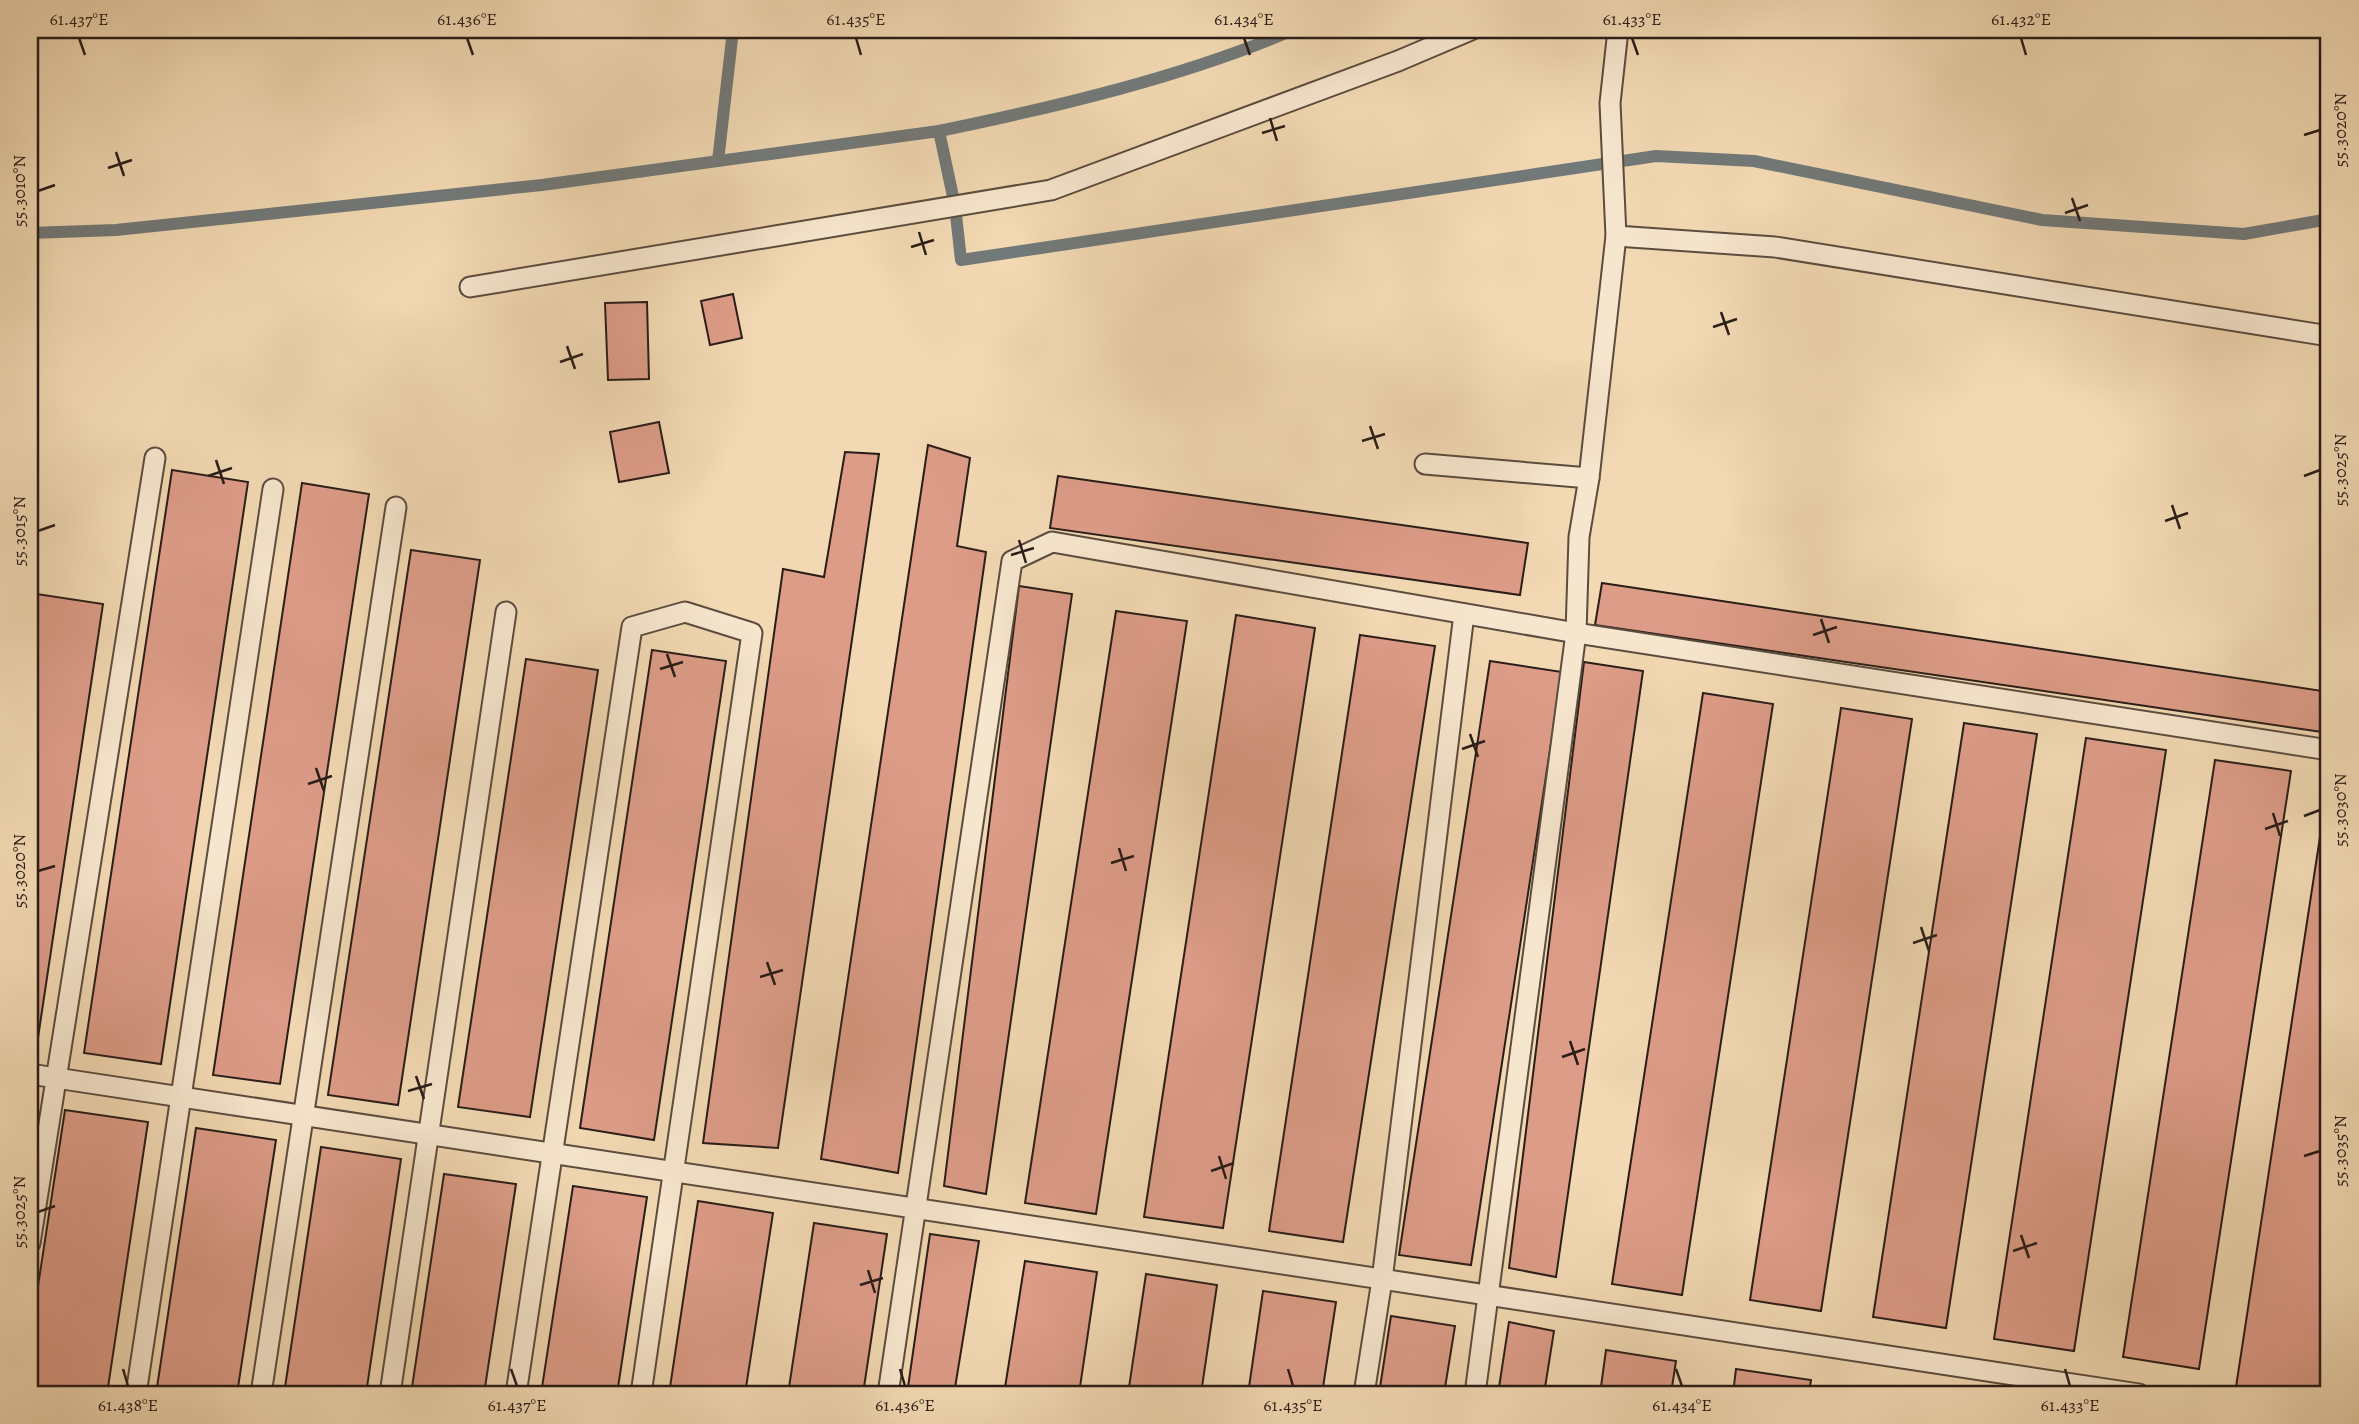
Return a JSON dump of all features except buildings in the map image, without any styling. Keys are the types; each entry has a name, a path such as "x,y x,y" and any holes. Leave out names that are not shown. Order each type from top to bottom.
{"lane":[{"path":"470,287 1051,190 1398,61 1471,30"},
{"path":"1475,1394 1576,633 1579,537 1589,478 1616,236 1610,103 1618,30"},
{"path":"1616,236 1775,247 2329,336"},
{"path":"30,1243 155,458"},
{"path":"1425,464 1589,478"},
{"path":"136,1394 273,489"},
{"path":"261,1394 396,507"},
{"path":"888,1394 1012,561 1052,542 1576,633 2329,750"},
{"path":"390,1394 506,612"},
{"path":"516,1394 632,626 685,612 752,633 642,1394"},
{"path":"1364,1394 1382,1280 1464,614"},
{"path":"30,1074 2139,1394"}],"waterway":[{"path":"718,161 733,30"},
{"path":"939,131 1119,89 1208,62 1293,30"},
{"path":"30,233 116,230 542,185 939,131 955,206 961,260 1656,156 1754,161 2042,220 2244,234 2329,219"}]}
